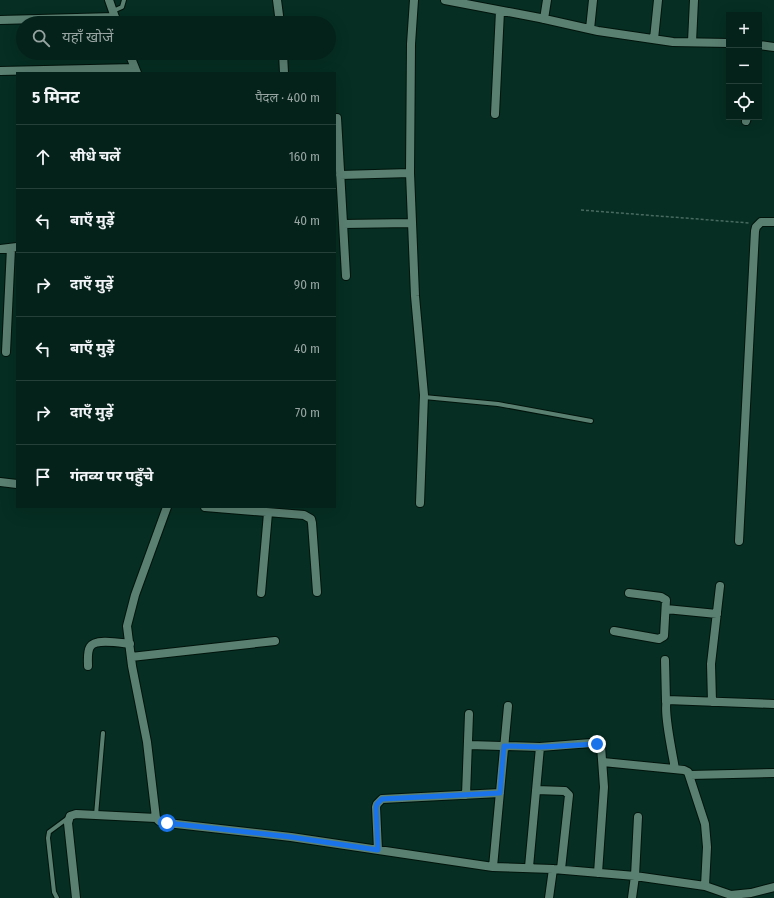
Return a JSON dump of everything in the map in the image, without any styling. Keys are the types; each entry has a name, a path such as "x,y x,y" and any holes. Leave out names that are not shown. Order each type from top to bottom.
{"street":[{"path":"108,0 115,16"},
{"path":"277,0 279,16"},
{"path":"414,0 411,44 410,174 415,296 424,397 420,503"},
{"path":"448,0 590,29 673,42 726,43"},
{"path":"544,19 547,0"},
{"path":"590,29 592,0"},
{"path":"654,39 658,0"},
{"path":"692,42 694,0"},
{"path":"495,114 500,11"},
{"path":"0,20 16,20"},
{"path":"762,46 774,47"},
{"path":"0,71 136,70 132,60"},
{"path":"283,60 284,72"},
{"path":"337,118 346,276"},
{"path":"340,175 410,174"},
{"path":"739,541 754,238 755,231 761,222 774,222"},
{"path":"343,224 411,223"},
{"path":"0,249 14,248 6,352"},
{"path":"0,482 16,484"},
{"path":"156,818 147,742 131,657 127,626 135,594 167,508"},
{"path":"216,508 304,515 311,519 317,592"},
{"path":"261,593 268,513"},
{"path":"712,702 711,664 720,586"},
{"path":"614,631 659,639 664,636 666,600 664,598 629,593"},
{"path":"666,609 717,614"},
{"path":"131,657 275,641"},
{"path":"88,666 89,648 94,644 102,642 130,644"},
{"path":"665,660 666,714 675,769"},
{"path":"666,702 669,699 774,704"},
{"path":"493,867 508,706"},
{"path":"466,795 469,714"},
{"path":"469,745 540,747 597,744 601,746 604,787 598,873"},
{"path":"529,867 540,747"},
{"path":"603,762 675,769 686,771 690,775 706,829 707,847 705,886"},
{"path":"690,775 774,773"},
{"path":"536,790 565,791 568,795 557,869 549,898"},
{"path":"378,850 376,808 377,804 382,799 500,793"},
{"path":"76,898 68,818 72,814 156,818 159,821 167,823 291,837 493,867 529,867 635,876 705,886 731,895 751,893 774,887"},
{"path":"632,898 635,876 638,817"}],"lane":[{"path":"116,16 122,7 124,0"},
{"path":"424,397 498,404 591,421"},
{"path":"96,816 104,733"},
{"path":"57,898 54,892 48,838 50,832 68,818"}],"path":[{"path":"581,210 759,224"}],"route":[{"path":"167,823 291,837 378,850 376,808 377,804 382,799 500,793 504,746 540,747 591,743 597,744"}]}
